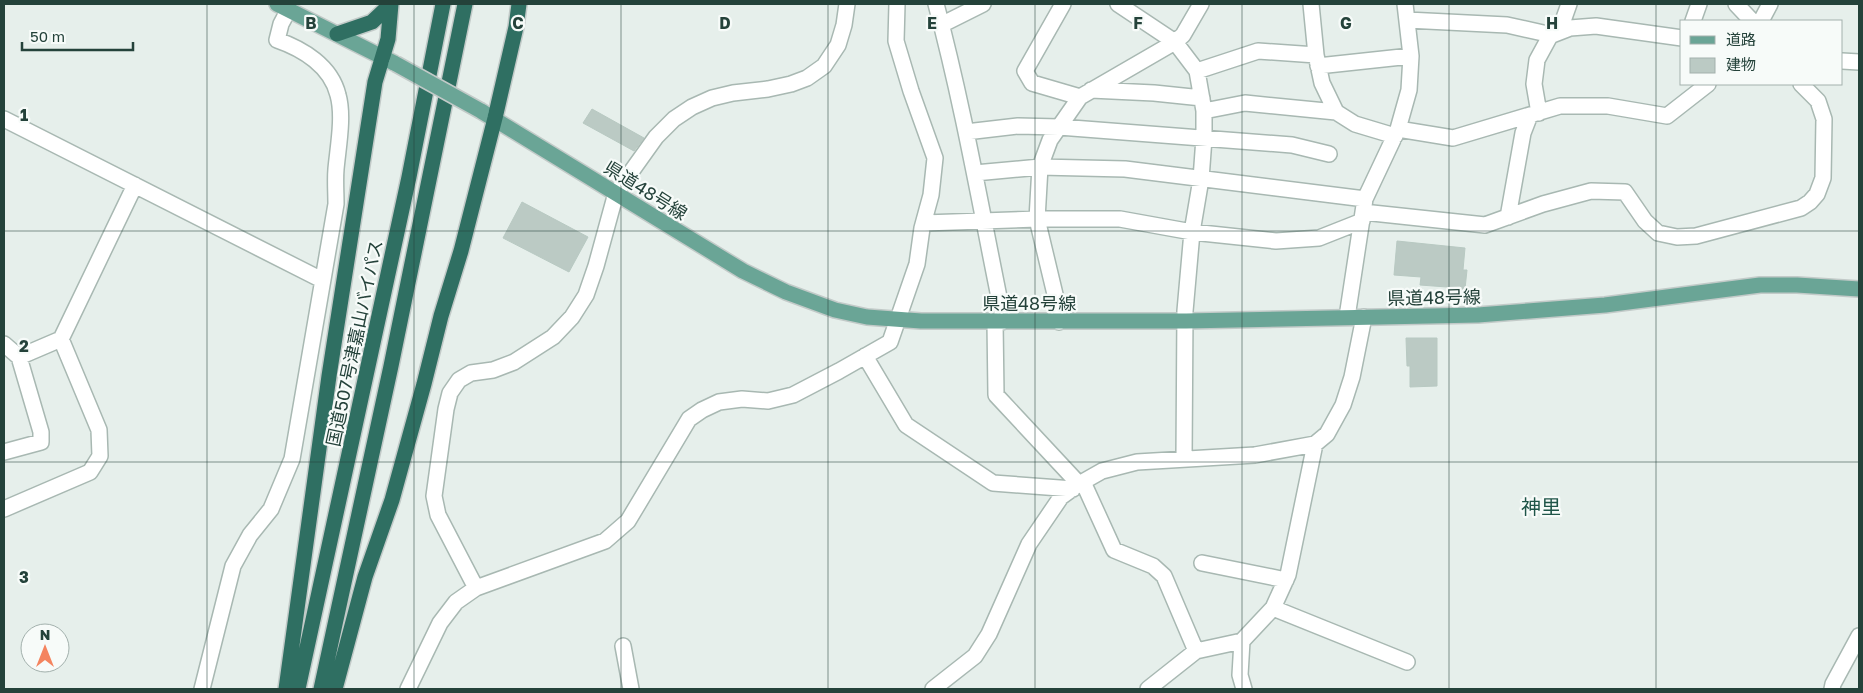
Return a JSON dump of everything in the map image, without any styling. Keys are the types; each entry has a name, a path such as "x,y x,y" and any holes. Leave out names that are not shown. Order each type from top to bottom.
{"highway":[{"path":"337,34 372,22 391,4"},
{"path":"286,689 332,357 371,110 376,82 389,61 388,38 391,4"},
{"name":"国道507号津嘉山バイパス","path":"298,689 409,177 442,4"},
{"path":"321,689 391,366 466,4"},
{"path":"335,689 365,577 392,500 424,384 488,115 516,27 519,4"}],"main road":[{"name":"県道48号線","path":"283,6 488,115 743,272 786,292 835,310 867,317 898,320 1059,322 1478,315 1587,307 1670,298 1760,285 1859,288"}],"street":[{"path":"476,588 438,515 434,496 450,393 459,380 471,373 493,370 514,362 553,337 572,317 586,296 616,193 656,137 674,119 692,107 712,98 733,92 768,89 807,78 824,66 838,46 847,4"},
{"path":"408,689 440,623 456,602 476,588 605,541 628,521 689,419 719,402 742,399 768,401 793,395 890,342 917,264 931,195 935,158 911,91 896,41 897,4"},
{"path":"936,4 975,173 1002,312 998,322 996,395 1078,485 1114,550 1153,566 1164,576 1196,651"},
{"path":"941,25 983,4"},
{"path":"1061,4 1025,71 1032,83 1086,94 1154,93 1203,105 1245,104 1336,112 1355,124 1397,133 1453,138 1560,106 1608,106 1668,116 1707,85"},
{"path":"1118,4 1175,42 1196,72 1203,105 1204,138 1201,179 1192,232 1186,321 1184,458"},
{"path":"1059,322 1060,311 1037,219 1040,167 1050,140 1086,94 1175,42 1183,34 1201,4"},
{"path":"1311,4 1317,60 1322,83 1336,112"},
{"path":"1347,317 1363,210 1397,133 1409,90 1411,56 1405,4"},
{"path":"1508,217 1523,133 1534,114 1534,84 1537,60 1563,21 1569,4"},
{"path":"1692,20 1699,4"},
{"path":"1736,4 1751,20"},
{"path":"1762,20 1770,4"},
{"path":"202,689 233,566 250,535 271,509 292,459 336,204 336,171 340,126 338,95 326,71 310,56 292,45 277,40 283,6"},
{"path":"1407,20 1507,25 1552,35 1570,28 1596,26 1680,38"},
{"path":"1196,72 1258,51 1317,60 1411,56"},
{"path":"1843,61 1859,62"},
{"path":"975,173 1040,167 1125,169 1201,179 1363,210 1485,225 1543,204 1591,191 1625,192 1645,221 1658,233 1677,238 1696,236 1801,208 1817,194 1823,178 1824,119 1818,102 1802,85"},
{"path":"4,119 322,280"},
{"path":"966,132 1018,126 1059,127 1292,145 1329,154"},
{"path":"19,357 61,339 135,185"},
{"path":"924,223 1037,219 1120,219 1192,232 1276,241 1319,238 1363,210"},
{"path":"933,689 974,656 989,634 1029,544 1062,497 1078,485 1102,471 1137,462 1255,455 1315,444 1327,434 1342,405 1352,376 1364,317"},
{"path":"4,509 90,472 100,456 99,430 61,339"},
{"path":"4,344 19,357 41,432 41,442 4,452"},
{"path":"865,356 906,425 993,483 1078,485"},
{"path":"1148,689 1196,651 1242,641 1273,608 1286,580 1315,444"},
{"path":"1202,563 1286,580"},
{"path":"1273,608 1407,662"},
{"path":"1832,689 1859,636"},
{"path":"1242,641 1240,675 1244,689"},
{"path":"623,646 631,689"}],"building":[{"path":"592,109 644,138 634,151 583,123"},
{"path":"522,202 588,237 569,272 503,238"},
{"path":"1397,241 1465,248 1463,270 1467,270 1464,298 1446,296 1447,287 1420,285 1421,277 1394,275"},
{"path":"1406,338 1437,338 1437,386 1410,387 1410,366 1407,366"}],"district":[{"name":"神里","path":"1541,506"}]}
